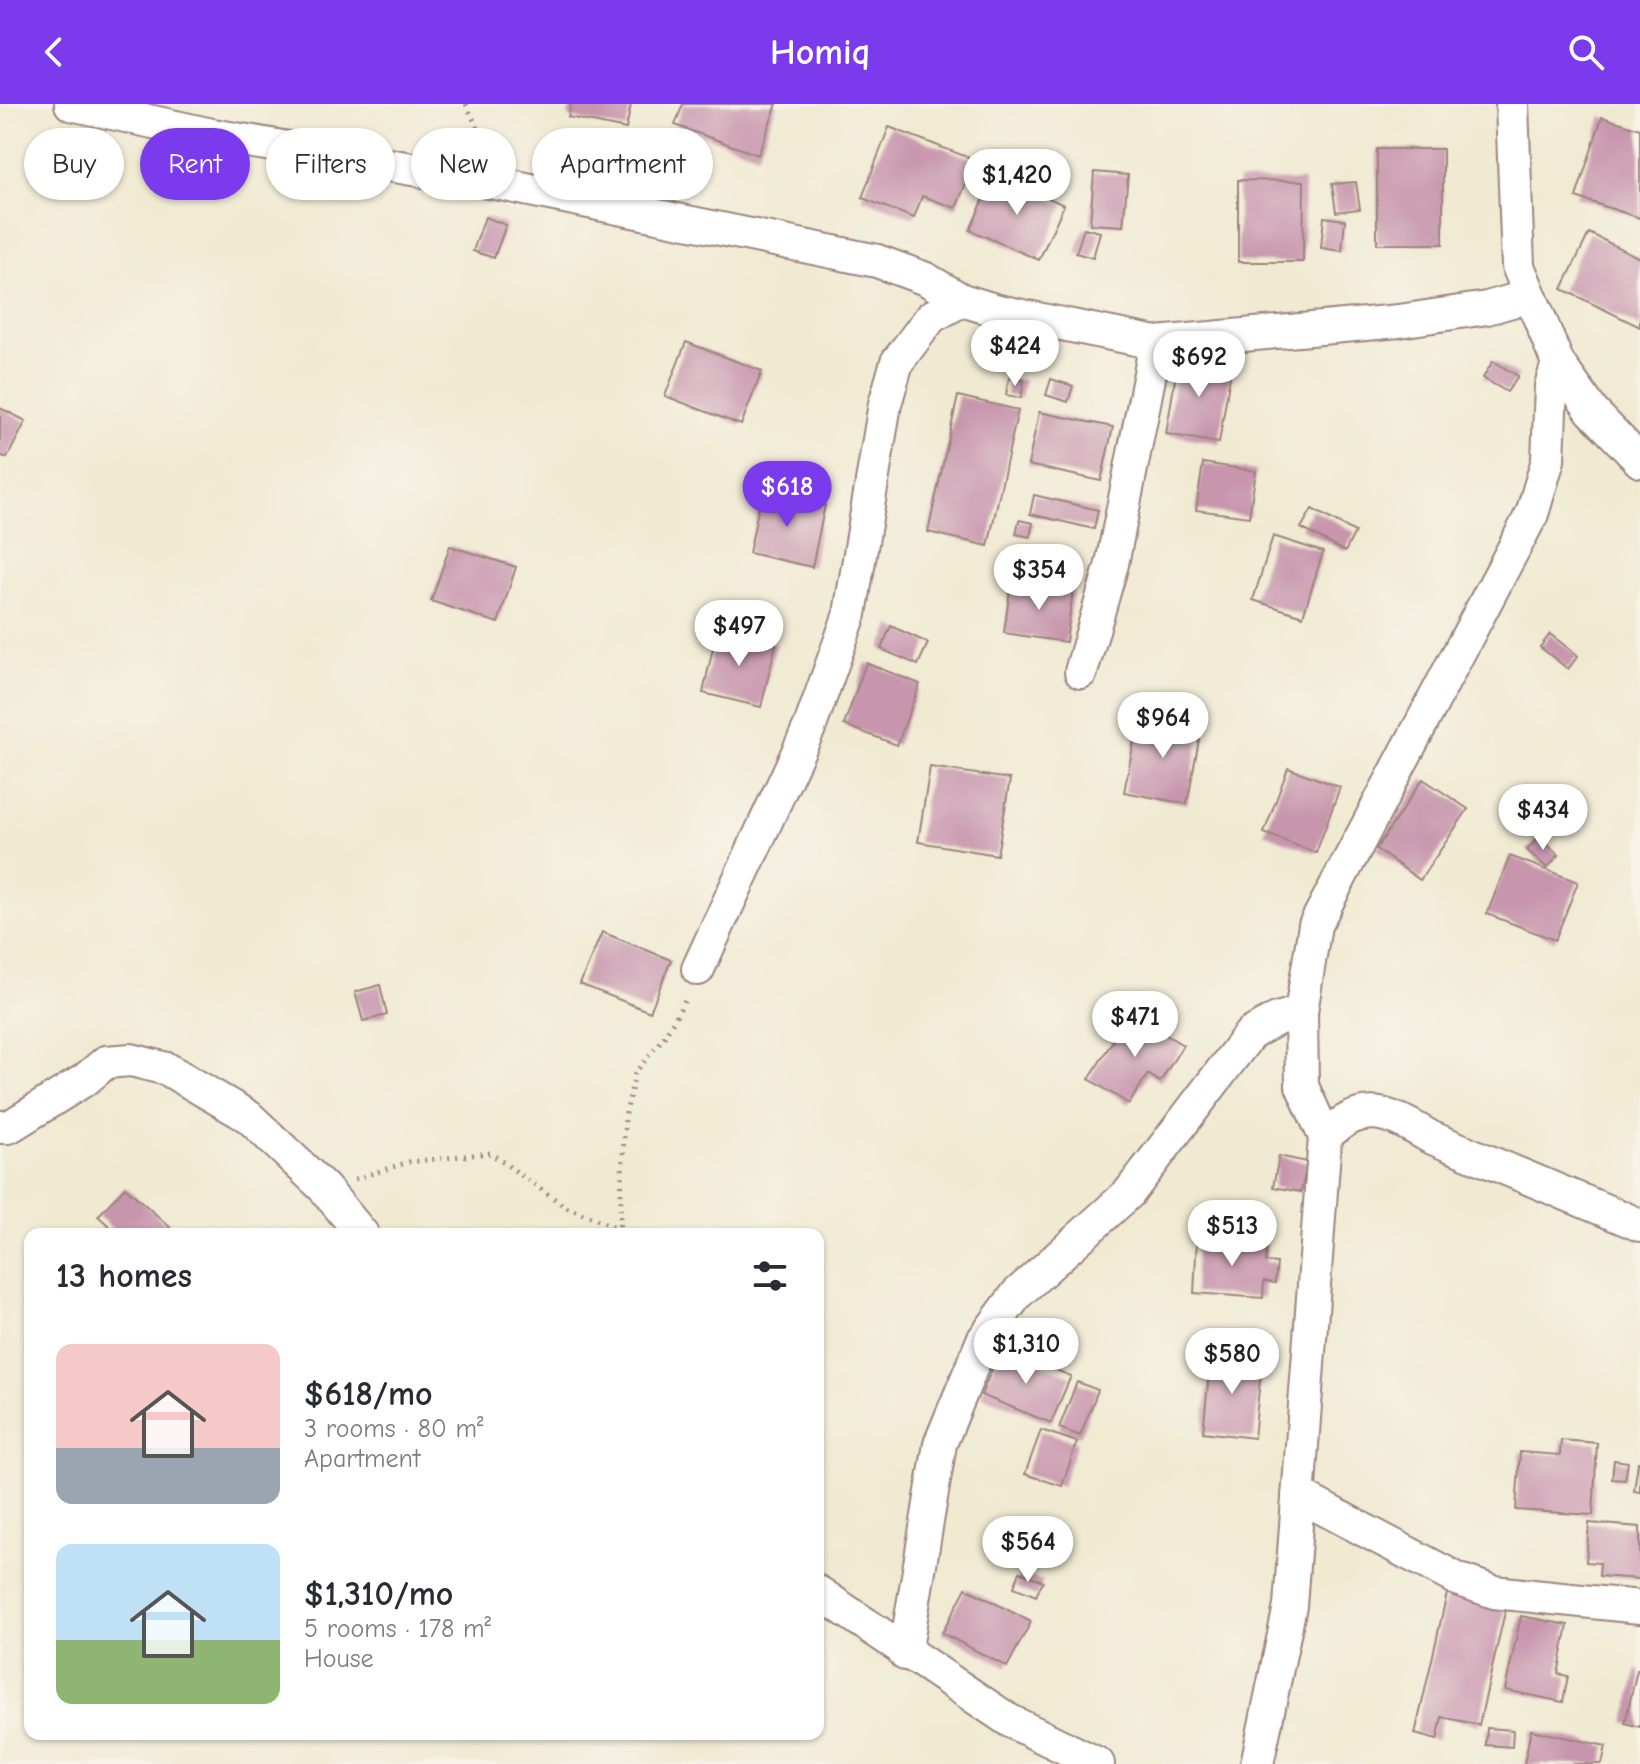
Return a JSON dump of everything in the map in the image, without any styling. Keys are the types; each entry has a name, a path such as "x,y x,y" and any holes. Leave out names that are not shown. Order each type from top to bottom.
{"street":[{"path":"71,104 212,135 411,169"},
{"path":"1512,104 1518,266 1558,363 1592,411 1640,461"},
{"path":"516,187 877,261 926,279 962,300 998,311 1156,343 1399,321 1487,308 1529,296"},
{"path":"698,969 810,726 850,614 885,404 897,362 931,317 962,300"},
{"path":"1081,672 1112,564 1156,343"},
{"path":"1257,1764 1290,1606 1325,1137 1302,1086 1301,1012 1315,925 1532,514 1548,460 1551,386 1558,363"},
{"path":"905,1654 940,1444 983,1340 1017,1294 1129,1193 1250,1034 1277,1019 1301,1012"},
{"path":"0,1127 9,1127 86,1079 106,1062 131,1060 167,1069 249,1117 324,1188 357,1228"},
{"path":"1325,1137 1341,1121 1365,1111 1398,1118 1430,1137 1640,1225"},
{"path":"1298,1495 1457,1579 1494,1592 1640,1607"},
{"path":"824,1596 905,1654 1010,1721 1095,1764"}],"path":[{"path":"466,104 478,128"},
{"path":"618,1228 625,1118 635,1073 682,1010 698,969"},
{"path":"324,1188 409,1162 490,1153 566,1207 612,1228"}],"building":[{"path":"571,104 631,104 626,128 568,117"},
{"path":"683,104 777,104 758,155 713,139 713,128 675,125"},
{"path":"1602,117 1640,129 1640,218 1576,197"},
{"path":"889,127 975,160 956,208 922,196 914,218 862,198"},
{"path":"1377,149 1443,149 1443,244 1377,244"},
{"path":"1094,172 1128,175 1123,226 1090,224"},
{"path":"995,174 1064,205 1039,260 970,230"},
{"path":"1238,180 1304,181 1303,262 1238,262"},
{"path":"1356,182 1360,209 1336,212 1332,184"},
{"path":"485,217 506,225 494,258 473,251"},
{"path":"1324,217 1345,220 1342,251 1321,248"},
{"path":"1084,228 1100,232 1093,258 1076,253"},
{"path":"1589,233 1640,258 1640,327 1562,289"},
{"path":"686,342 762,371 741,425 665,396"},
{"path":"1179,355 1232,364 1219,443 1166,434"},
{"path":"1493,361 1518,376 1507,392 1483,378"},
{"path":"1009,378 1024,380 1021,398 1006,395"},
{"path":"1051,379 1073,386 1068,402 1046,395"},
{"path":"958,396 1018,410 988,546 928,532"},
{"path":"0,408 26,421 7,458 0,455"},
{"path":"1039,412 1113,427 1101,481 1028,465"},
{"path":"1203,463 1256,471 1249,517 1196,510"},
{"path":"762,491 825,505 812,567 749,553"},
{"path":"1034,495 1098,510 1094,529 1030,514"},
{"path":"1312,509 1355,532 1345,552 1301,528"},
{"path":"1019,520 1033,523 1030,537 1016,534"},
{"path":"1273,536 1323,552 1303,616 1253,600"},
{"path":"450,546 516,567 498,623 431,601"},
{"path":"1011,582 1073,590 1066,642 1004,633"},
{"path":"891,626 928,643 918,665 881,649"},
{"path":"717,630 776,644 761,707 703,693"},
{"path":"1550,634 1578,656 1568,669 1540,647"},
{"path":"866,663 920,684 897,745 844,725"},
{"path":"1139,716 1201,729 1187,804 1124,792"},
{"path":"930,767 1010,779 997,855 918,842"},
{"path":"1288,768 1340,787 1316,853 1264,833"},
{"path":"1423,779 1468,809 1420,880 1376,849"},
{"path":"1539,837 1559,855 1547,868 1527,850"},
{"path":"1510,856 1578,882 1555,940 1487,914"},
{"path":"602,932 671,960 650,1012 580,984"},
{"path":"380,985 387,1015 363,1021 355,992"},
{"path":"1130,1013 1183,1045 1160,1082 1148,1074 1129,1104 1089,1079"},
{"path":"1279,1156 1307,1162 1301,1192 1273,1187"},
{"path":"125,1187 170,1227 111,1228 98,1216"},
{"path":"1197,1237 1267,1242 1266,1262 1277,1263 1275,1283 1264,1281 1263,1298 1194,1293"},
{"path":"1001,1348 1071,1376 1051,1423 981,1395"},
{"path":"1211,1354 1262,1360 1254,1438 1203,1432"},
{"path":"1077,1382 1098,1390 1080,1436 1059,1428"},
{"path":"1041,1430 1077,1442 1062,1486 1025,1474"},
{"path":"1561,1440 1597,1443 1593,1515 1516,1510 1520,1452 1560,1455"},
{"path":"1614,1460 1628,1462 1625,1480 1612,1479"},
{"path":"1640,1462 1640,1492 1634,1491"},
{"path":"1035,1520 1050,1523 1044,1547 1030,1544"},
{"path":"1589,1523 1640,1527 1640,1579 1599,1576 1600,1563 1586,1562"},
{"path":"1020,1572 1043,1581 1036,1596 1014,1587"},
{"path":"966,1588 1031,1622 1007,1667 942,1633"},
{"path":"1448,1589 1507,1603 1479,1725 1442,1717 1437,1740 1415,1734"},
{"path":"1521,1616 1568,1625 1558,1674 1568,1676 1563,1702 1505,1690"},
{"path":"1637,1670 1640,1670 1640,1727 1625,1723"},
{"path":"1487,1728 1513,1730 1512,1747 1486,1745"},
{"path":"1531,1730 1606,1746 1602,1764 1524,1764"}]}
